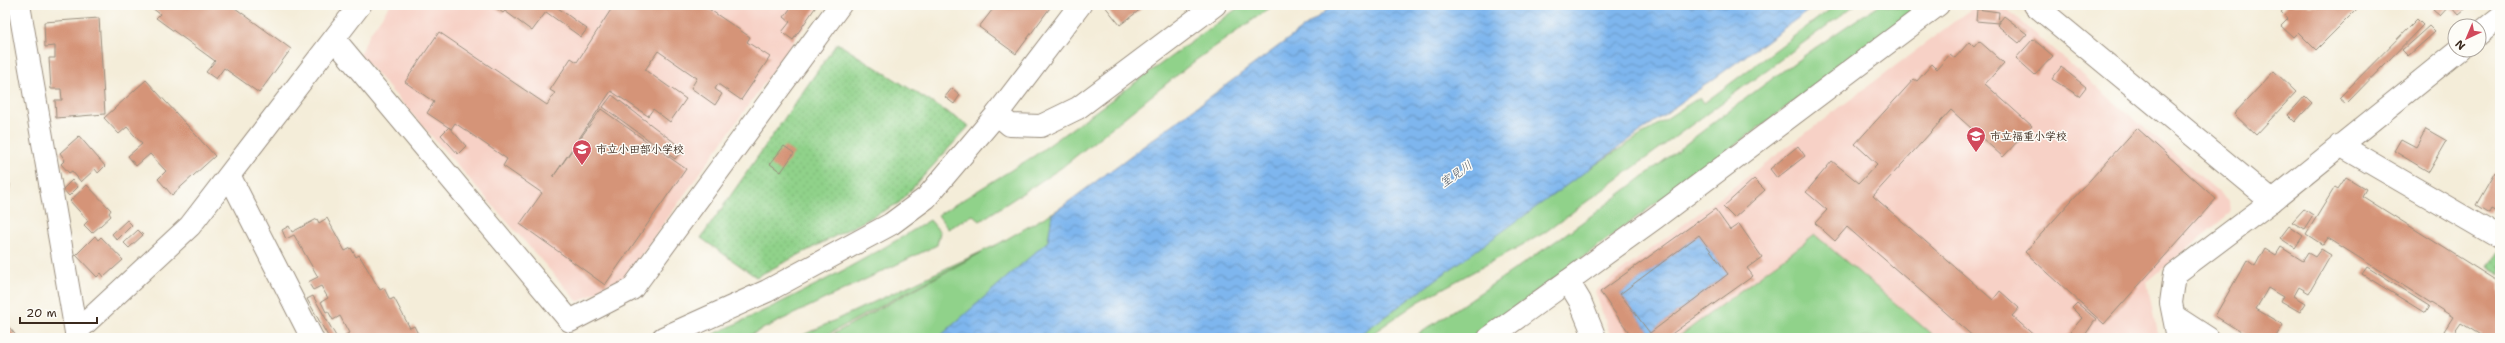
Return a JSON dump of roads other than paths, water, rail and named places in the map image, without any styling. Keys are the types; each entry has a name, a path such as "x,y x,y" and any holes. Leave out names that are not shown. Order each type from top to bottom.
{"street":[{"path":"19,5 77,335"},
{"path":"77,335 190,226 335,40 360,5"},
{"path":"335,40 570,321 632,289 840,5"},
{"path":"663,338 766,291 891,224 926,198 997,114 1080,5"},
{"path":"997,114 1010,125 1041,126 1078,108 1215,5"},
{"path":"1489,338 1568,281 1938,5"},
{"path":"2035,5 2272,201"},
{"path":"2487,28 2500,17"},
{"path":"2178,338 2172,303 2175,274 2272,201 2449,58"},
{"path":"2340,146 2500,238"},
{"path":"230,176 312,338"},
{"path":"1568,281 1580,301 1595,338"},
{"path":"2174,316 2208,338"}],"water":[{"name":"室見川","path":"1334,5 1816,5 1355,338 938,338 1048,241 1052,214"},
{"path":"1699,235 1728,274 1650,333 1620,294"}],"place":[{"name":"市立福重小学校","path":"1976,153"},
{"name":"市立小田部小学校","path":"582,166"}]}
